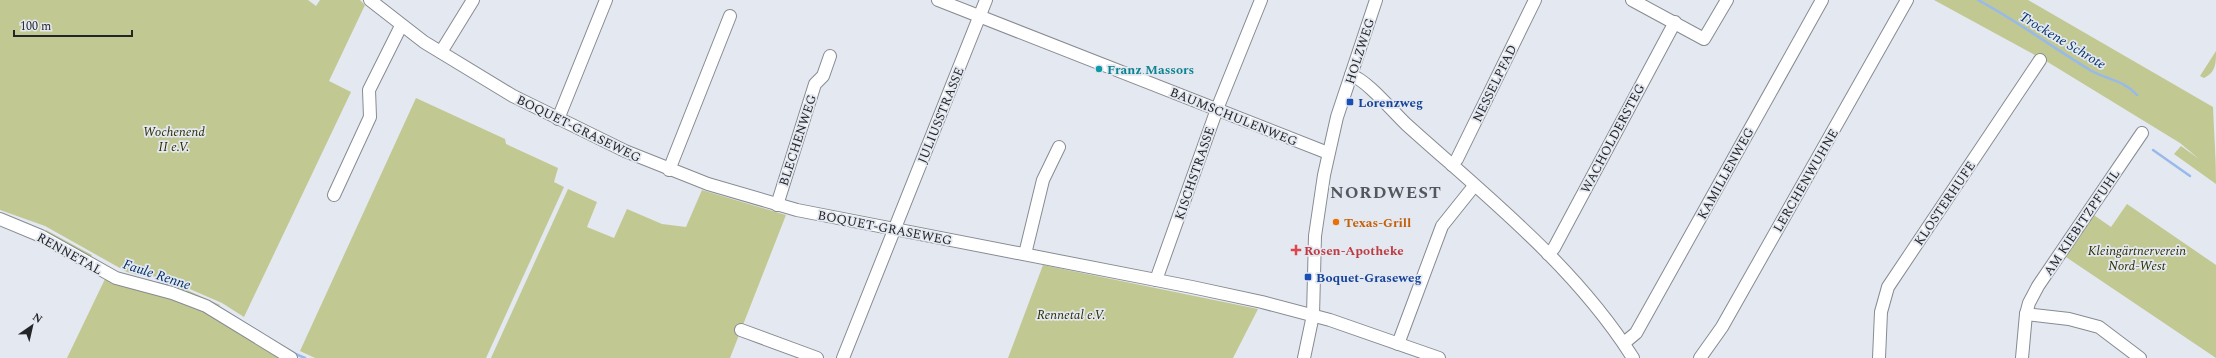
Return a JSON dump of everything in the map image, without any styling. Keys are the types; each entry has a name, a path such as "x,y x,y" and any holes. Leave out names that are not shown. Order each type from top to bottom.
{"street":[{"name":"BOQUET-GRASEWEG","path":"370,0 401,26 498,88 558,119 669,170 708,184 777,204 894,229 1156,280 1313,315 1404,350 1439,358"},
{"path":"441,52 473,0"},
{"path":"558,119 606,0"},
{"name":"BAUMSCHULENWEG","path":"938,0 1328,153"},
{"name":"JULIUSSTRASSE","path":"847,357 894,229 986,0"},
{"name":"KISCHSTRASSE","path":"1156,280 1217,109 1261,0"},
{"name":"HOLZWEG","path":"1304,358 1313,315 1316,224 1328,153 1376,0"},
{"name":"NESSELPFAD","path":"1452,165 1457,159 1535,0"},
{"path":"1632,0 1704,39 1727,0"},
{"name":"KAMILLENWEG","path":"1624,343 1636,333 1822,0"},
{"name":"LERCHENWUHNE","path":"1700,358 1722,327 1907,0"},
{"path":"669,170 730,16"},
{"name":"WACHOLDERSTEG","path":"1548,254 1554,248 1675,22"},
{"path":"334,195 370,117 369,90 401,26"},
{"name":"BLECHENWEG","path":"777,204 815,84 823,76 830,56"},
{"name":"KLOSTERHUFE","path":"1879,358 1881,312 1888,287 2040,60"},
{"path":"1351,76 1362,80 1548,254 1598,307 1633,358"},
{"name":"AM KIEBITZPFUHL","path":"2022,358 2026,314 2029,303 2038,286 2142,133"},
{"path":"1025,254 1043,180 1059,147"},
{"path":"1404,350 1442,226 1474,186"},
{"name":"RENNETAL","path":"0,220 41,236 116,278 172,292 206,306 291,358"},
{"path":"2026,314 2069,319 2098,328 2140,358"},
{"path":"741,330 817,358"}],"green space":[{"name":"Wochenend II e.V.","path":"0,0 308,0 316,6 320,0 360,0 365,5 329,81 351,92 244,317 222,303 162,277 142,276 127,272 45,226 0,210"},
{"path":"1934,0 2028,0 2213,107 2216,184 2174,154 2181,146 2199,159 2180,143 2046,61"},
{"path":"2216,51 2213,70 2204,78 2200,76"},
{"path":"416,98 505,139 506,144 558,168 554,182 564,187 486,358 315,358 300,351"},
{"path":"568,189 597,202 587,227 614,238 627,209 662,224 686,227 702,190 786,215 730,358 491,358"},
{"name":"Kleingärtnerverein Nord-West","path":"2127,204 2216,265 2216,358 2060,253 2088,211 2111,227"},
{"path":"46,230 92,255 89,259 44,233"},
{"name":"Rennetal e.V.","path":"1043,265 1258,309 1233,358 1008,358"},
{"path":"105,279 139,291 156,292 191,303 280,358 67,358"},
{"path":"165,280 220,305 217,309 165,288"}],"waterway":[{"name":"Trockene Schrote","path":"1978,0 2090,70 2127,86 2137,95"},
{"name":"Trockene Schrote","path":"2153,150 2190,176"},
{"name":"Faule Renne","path":"59,240 81,252"},
{"name":"Faule Renne","path":"157,283 173,287"},
{"name":"Faule Renne","path":"220,308 261,333"},
{"name":"Faule Renne","path":"293,353 305,358"}],"place":[{"name":"Franz Massors","path":"1099,69"},
{"name":"Lorenzweg","path":"1350,102"},
{"name":"Texas-Grill","path":"1336,222"},
{"name":"Rosen-Apotheke","path":"1296,250"},
{"name":"Boquet-Graseweg","path":"1308,277"}],"district":[{"name":"NORDWEST","path":"1386,192"}]}
